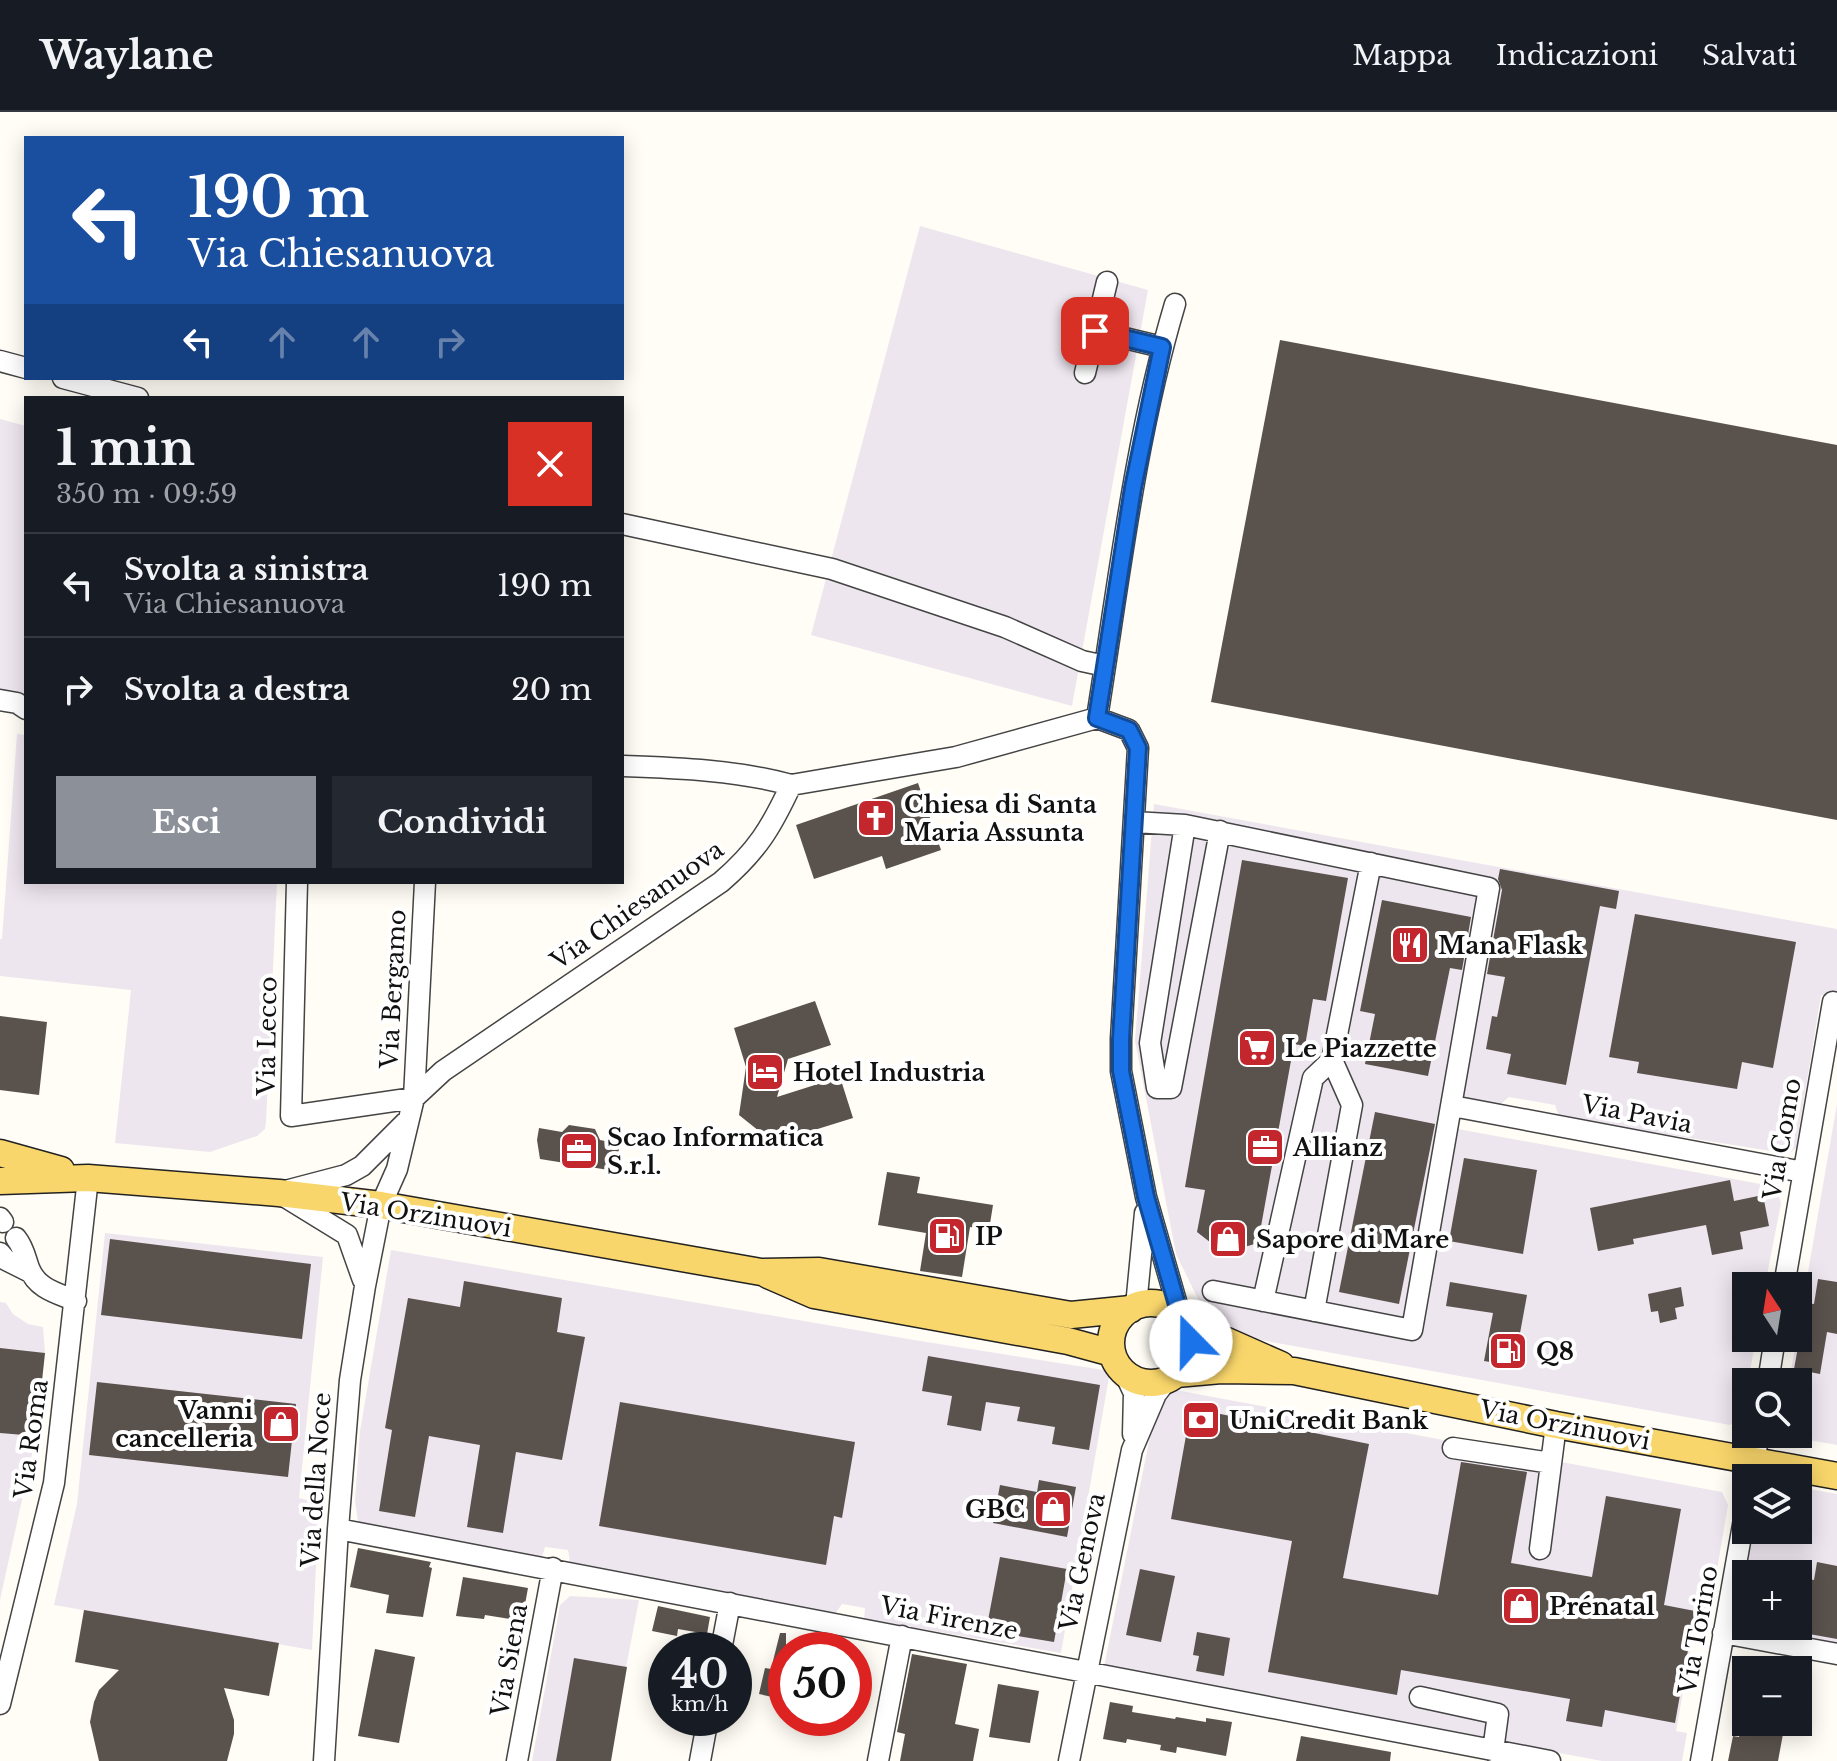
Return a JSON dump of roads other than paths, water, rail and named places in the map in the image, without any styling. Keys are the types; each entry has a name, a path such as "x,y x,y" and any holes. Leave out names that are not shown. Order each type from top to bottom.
{"main road":[{"name":"Via Orzinuovi","path":"0,1153 88,1178"},
{"name":"Via Orzinuovi","path":"0,1181 88,1178 279,1193 381,1205 761,1272 819,1271 1071,1315 1158,1304 1183,1319 1294,1371"},
{"name":"Via Orzinuovi","path":"761,1272 814,1295 1068,1341 1118,1364 1149,1383 1221,1370 1294,1371 1732,1464"},
{"path":"1118,1364 1110,1340 1116,1323 1133,1307"},
{"path":"1172,1377 1186,1363 1191,1348 1183,1319"},
{"name":"Via Orzinuovi","path":"1812,1474 1837,1476"}],"street":[{"path":"1085,373 1107,282"},
{"path":"1097,718 1133,488 1162,347 1175,304"},
{"path":"1095,331 1162,347"},
{"path":"0,361 24,367"},
{"path":"70,380 130,396"},
{"path":"624,524 832,569 1005,627 1082,661 1105,666"},
{"path":"0,700 24,708"},
{"path":"624,766 770,779 791,785 956,757 1097,718 1129,730 1138,748 1121,1071 1146,1197 1183,1319"},
{"name":"Via Chiesanuova","path":"414,1098 443,1071 721,882 749,858 774,823 791,785"},
{"path":"1134,822 1220,831 1489,888 1412,1330 1213,1291"},
{"path":"1185,825 1150,1043 1157,1088 1171,1088 1220,831"},
{"path":"1314,1311 1352,1105 1332,1060 1371,863"},
{"name":"Via Lecco","path":"297,884 291,1116 414,1098"},
{"name":"Via Bergamo","path":"414,1098 425,884"},
{"name":"Via Como","path":"1786,1272 1833,1002"},
{"path":"1263,1301 1313,1078 1332,1060"},
{"path":"381,1205 397,1169 414,1098"},
{"name":"Via Pavia","path":"1463,1108 1803,1172"},
{"path":"279,1193 346,1175 362,1166 409,1119"},
{"name":"Via Roma","path":"1,1693 54,1483 88,1178"},
{"path":"279,1193 347,1235 365,1286"},
{"path":"1133,1307 1146,1197"},
{"name":"Via della Noce","path":"324,1761 350,1380 381,1205"},
{"path":"16,1238 23,1246 30,1272 43,1288 76,1301"},
{"path":"0,1253 6,1260 30,1272"},
{"path":"1118,1364 1134,1393 1132,1450"},
{"name":"Via Genova","path":"1069,1761 1132,1450 1156,1394 1172,1377"},
{"path":"1540,1549 1556,1425"},
{"path":"1453,1448 1551,1463"},
{"name":"Via Firenze","path":"338,1529 1550,1761"},
{"name":"Via Torino","path":"1701,1761 1739,1544"},
{"name":"Via Siena","path":"517,1761 553,1568"},
{"path":"724,1632 730,1603"},
{"path":"1723,1633 1837,1654"},
{"path":"878,1761 902,1636"},
{"path":"1420,1697 1498,1714 1493,1751"},
{"path":"700,1761 705,1736"}],"place":[{"name":"Chiesa di Santa Maria Assunta","path":"876,818"},
{"name":"Mana Flask","path":"1410,945"},
{"name":"Le Piazzette","path":"1257,1048"},
{"name":"Hotel Industria","path":"765,1072"},
{"name":"Allianz","path":"1265,1147"},
{"name":"Scao Informatica S.r.l.","path":"579,1151"},
{"name":"IP","path":"947,1236"},
{"name":"Sapore di Mare","path":"1228,1239"},
{"name":"Q8","path":"1508,1351"},
{"name":"UniCredit Bank","path":"1201,1420"},
{"name":"Vanni cancelleria","path":"281,1424"},
{"name":"GBC","path":"1053,1509"},
{"name":"Prénatal","path":"1521,1606"}]}
